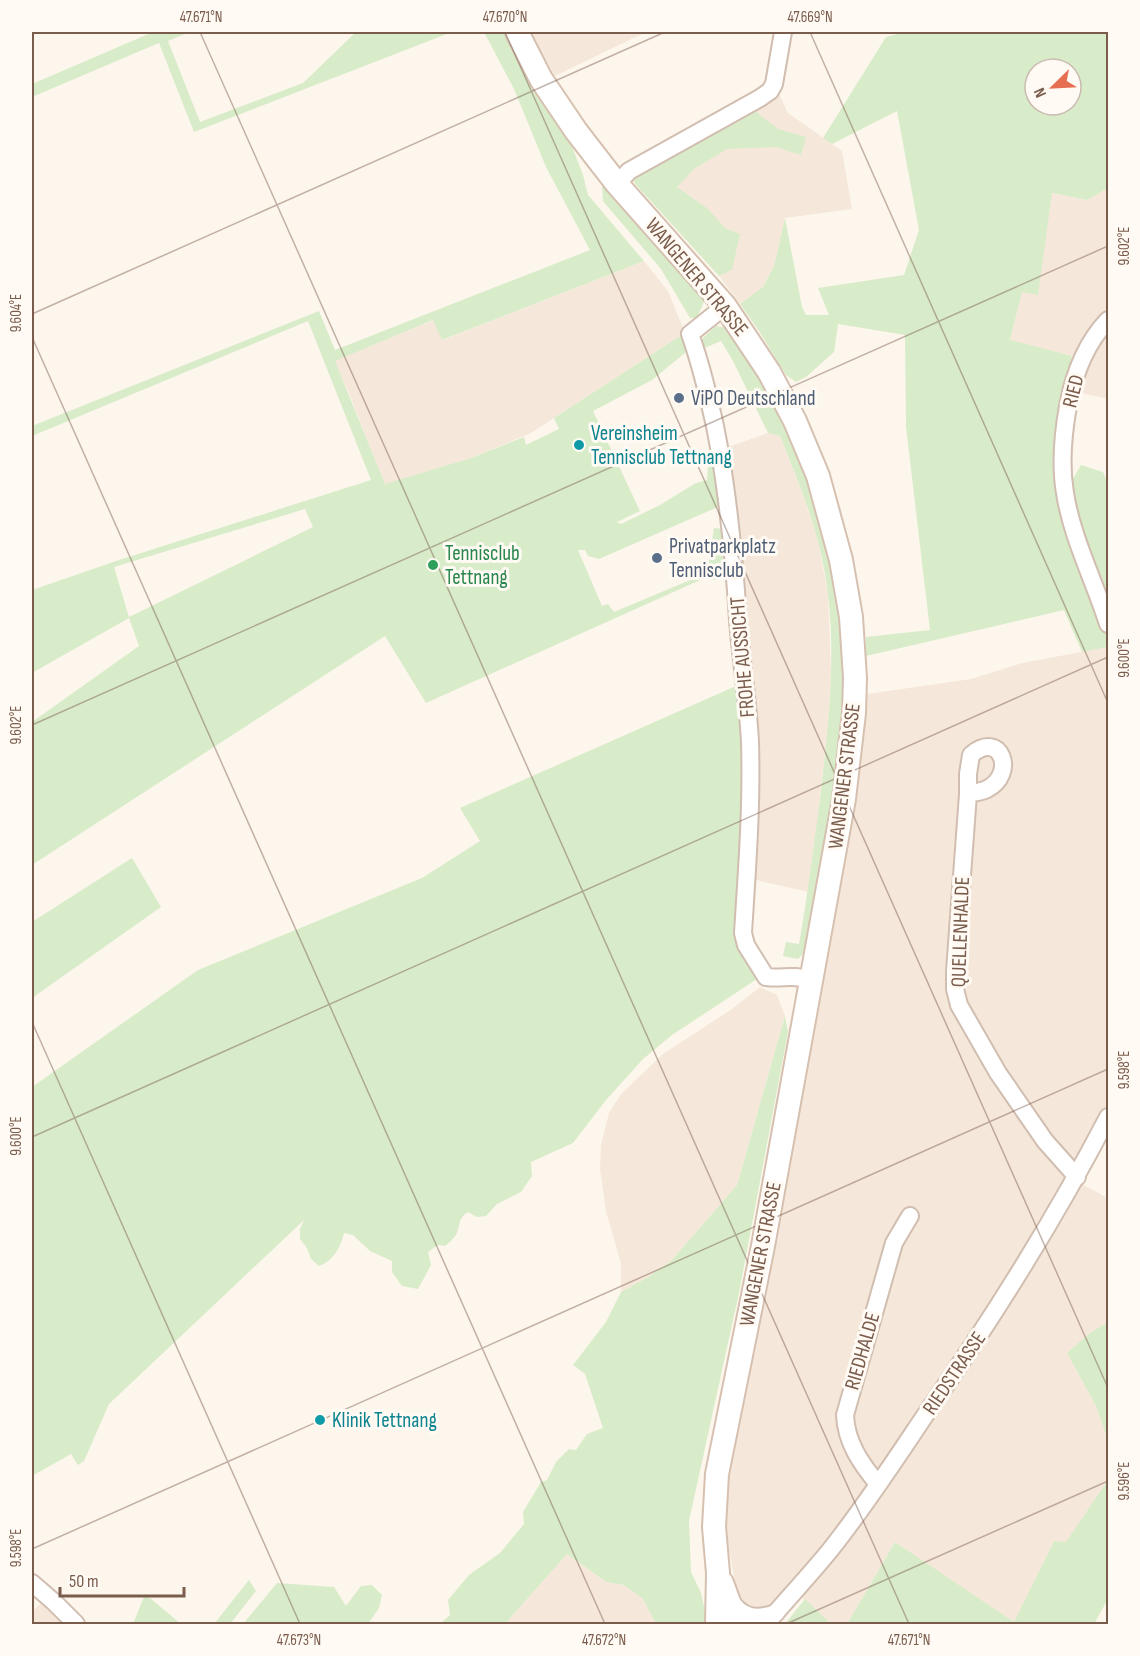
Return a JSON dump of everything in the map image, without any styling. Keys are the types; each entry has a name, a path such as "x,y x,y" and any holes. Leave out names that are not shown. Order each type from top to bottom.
{"main road":[{"name":"WANGENER STRASSE","path":"517,32 541,79 559,107 617,184 725,306 769,372 806,446 818,476 835,532 851,617 855,678 852,746 844,799 763,1246 719,1457 714,1527 718,1573 717,1624"},
{"name":"WANGENER STRASSE","path":"718,1573 737,1624"}],"street":[{"path":"617,184 629,171 770,91 774,84 783,32"},
{"name":"FROHE AUSSICHT","path":"725,306 690,334 710,402 721,460 735,566 750,750 751,814 743,933 746,945 766,977 792,976 811,980"},
{"name":"RIED","path":"1108,320 1089,346 1075,376 1064,429 1062,471 1071,520 1108,624"},
{"name":"QUELLENHALDE","path":"968,794 955,970 960,1005 998,1073 1044,1141 1077,1177"},
{"name":"RIEDSTRASSE","path":"727,1596 736,1609 745,1615 771,1619 831,1548 986,1327 1077,1177 1108,1117"},
{"name":"RIEDHALDE","path":"878,1484 860,1460 849,1438 845,1415 894,1243 910,1216"},
{"path":"32,1583 76,1624"}],"shaded area":[{"path":"531,32 646,32 555,76"},
{"path":"776,87 788,113 842,151 852,209 785,218 774,266 763,287 740,304 719,276 633,180"},
{"path":"1108,188 1108,399 1072,391 1081,358 1010,341 1022,291 1038,294 1051,193 1087,200"},
{"path":"644,261 668,291 686,335 677,338 531,433 471,458 385,485 334,361 434,320 443,340"},
{"path":"768,433 780,436 803,495 818,540 828,595 831,670 828,728 809,892 747,878 751,814 719,450"},
{"path":"1108,647 1108,1109 1072,1179 1108,1198 1108,1322 1090,1333 1067,1353 1096,1406 1108,1441 1108,1480 1066,1543 1054,1541 1014,1623 895,1542 847,1624 831,1624 790,1587 766,1611 747,1610 738,1599 726,1532 728,1474 853,806 867,694 971,679 1022,663"},
{"path":"760,987 777,995 785,1016 737,1185 671,1261 621,1292 621,1264 606,1211 600,1169 601,1145 609,1113 621,1094 663,1054 732,1009"},
{"path":"567,1554 606,1582 624,1585 643,1599 656,1624 505,1624"},
{"path":"42,1602 66,1624 32,1624 32,1612"}],"green space":[{"path":"153,32 190,32 168,41 200,122 303,83 356,32 452,32 194,132 159,43 32,97 32,84"},
{"path":"484,32 506,32 570,141 588,195 644,261 442,340 433,320 335,361 385,484 471,458 524,437 526,445 559,429 554,418 677,338 686,335 691,348 652,380 593,411 640,511 617,522 621,524 660,505 696,483 707,480 708,464 716,464 720,506 599,559 588,556 585,550 578,550 602,606 608,604 614,612 707,573 714,528 723,529 727,562 726,577 712,580 707,577 426,703 385,636 32,865 32,722 139,646 129,618 32,673 32,590 371,480 308,321 32,436 32,426 319,311 335,350 590,250 546,167 514,89","holes":["305,509 313,527 129,617 114,567"]},
{"path":"904,32 1108,32 1108,188 1087,200 1052,193 1038,295 1022,292 1010,340 1072,356 1058,413 1055,474 1074,477 1081,465 1103,472 1108,484 1108,647 1082,652 1064,610 866,656 866,637 930,630 906,427 905,335 838,324 834,352 806,377 796,382 786,375 740,304 763,287 774,266 785,218 802,307 806,315 829,315 818,288 904,275 919,230 897,111 832,144 823,138 886,37"},
{"path":"750,107 778,129 806,137 801,155 776,147 727,149 694,169 677,187 708,209 725,228 740,234 732,270 719,276 637,186 633,175"},
{"path":"602,186 605,186 705,299 697,318 690,318 661,269 603,201"},
{"path":"716,326 727,328 751,363 768,391 789,435 804,471 827,545 841,621 844,698 839,762 804,953 798,959 783,956 786,942 799,944 821,791 831,680 831,624 828,597 816,535 780,436 768,433 721,341 700,350 703,338"},
{"path":"745,682 743,933 760,977 672,1035 643,1059 606,1100 573,1143 531,1162 532,1176 521,1192 497,1204 486,1216 477,1217 468,1212 461,1220 456,1235 451,1241 445,1246 438,1245 428,1252 431,1265 418,1289 402,1286 392,1272 392,1261 370,1251 353,1235 344,1233 336,1253 319,1266 311,1259 300,1239 300,1229 304,1220 109,1404 84,1461 78,1465 71,1454 32,1476 32,1087 198,970 422,878 480,841 460,808"},
{"path":"132,858 161,907 32,998 32,922"},
{"path":"785,1016 788,1032 739,1293 689,1521 691,1572 701,1593 705,1611 704,1624 656,1624 643,1599 624,1585 606,1582 567,1554 505,1624 440,1624 450,1615 448,1600 469,1575 500,1553 524,1524 523,1512 541,1482 547,1480 556,1462 569,1449 576,1450 587,1434 603,1428 585,1374 573,1365 606,1322 621,1292 671,1261 737,1185"},
{"path":"1108,1322 1108,1441 1096,1406 1067,1353 1090,1333"},
{"path":"1108,1480 1108,1599 1094,1624 847,1624 895,1542 1014,1622 1054,1541 1066,1542"},
{"path":"249,1580 256,1591 230,1624 214,1624"},
{"path":"277,1583 334,1587 346,1606 361,1586 372,1585 382,1595 379,1608 368,1624 243,1624"},
{"path":"145,1594 181,1624 133,1624"},
{"path":"805,1599 831,1624 785,1624"}],"place":[{"name":"ViPO Deutschland","path":"679,398"},
{"name":"Vereinsheim Tennisclub Tettnang","path":"579,445"},
{"name":"Privatparkplatz Tennisclub","path":"657,558"},
{"name":"Tennisclub Tettnang","path":"433,565"},
{"name":"Klinik Tettnang","path":"320,1420"}]}
